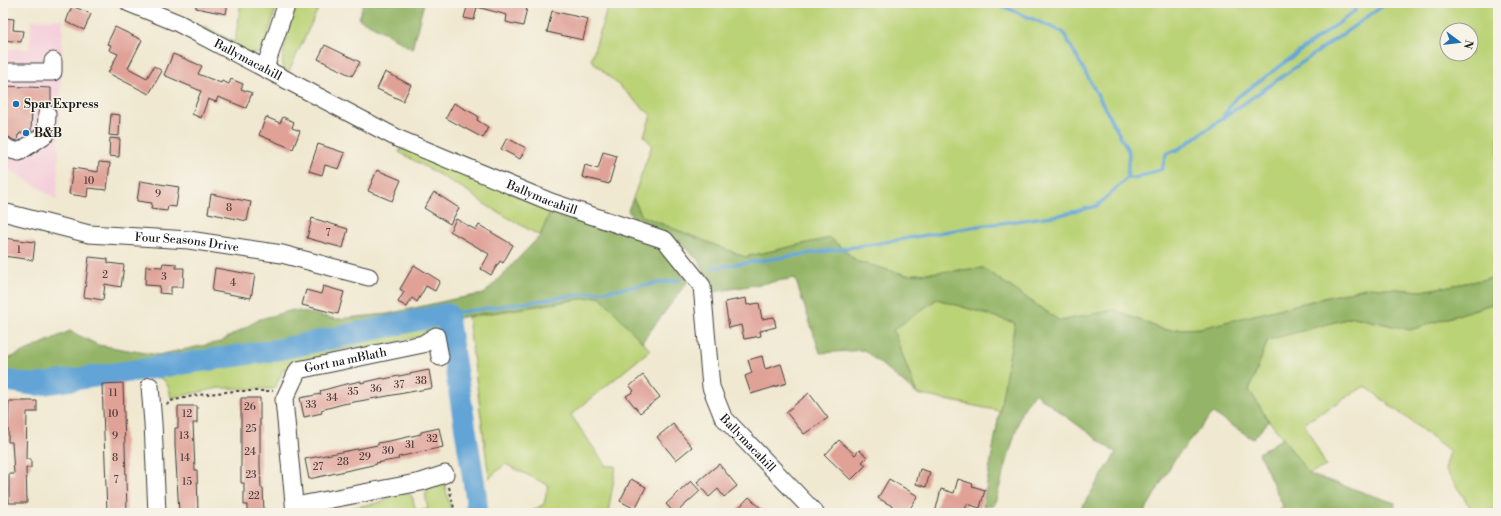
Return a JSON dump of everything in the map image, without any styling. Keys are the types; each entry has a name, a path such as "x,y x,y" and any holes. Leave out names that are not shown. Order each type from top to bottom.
{"street":[{"name":"Ballymacahill","path":"129,3 178,23 407,142 550,202 665,240 702,286 711,387 723,417 815,513"},
{"path":"265,68 287,3"},
{"path":"3,72 53,72 53,61"},
{"path":"3,145 8,149 19,152 46,134 47,114"},
{"name":"Four Seasons Drive","path":"3,212 89,234 189,240 282,254 369,277"},
{"name":"Gort na mBlath","path":"284,400 298,370 423,344 436,336 440,357"},
{"path":"150,386 154,423 157,513"},
{"path":"284,400 295,510 422,489 445,474"}],"path":[{"path":"154,423 170,401 198,395 236,391 277,391 284,400"},
{"path":"445,474 455,513"}],"shaded area":[{"path":"63,19 57,200 16,173 3,167 3,49 30,49 31,20"}],"green space":[{"path":"241,3 278,3 263,49 257,53 249,54 201,29 204,26 235,42"},
{"path":"297,3 311,3 319,7 288,73 284,71 284,47"},
{"path":"363,3 424,3 412,49 359,19"},
{"path":"609,3 1498,3 1498,277 1422,291 1369,287 1202,328 1164,330 1114,310 1060,321 983,268 907,275 858,262 830,238 745,257 642,216 633,198 652,145 644,136 651,115 591,60"},
{"path":"402,147 470,173 550,212 540,236 486,205 466,190 399,152"},
{"path":"633,198 642,216 745,257 830,238 858,262 907,275 983,268 1060,321 1114,310 1164,330 1201,328 1369,287 1422,291 1498,277 1498,302 1410,330 1354,317 1268,340 1249,390 1269,421 1253,439 1213,413 1174,460 1144,513 1078,513 1116,453 1034,393 1021,413 994,506 983,506 1015,323 937,299 893,330 917,394 864,350 820,353 795,278 708,293 701,263 677,240 635,222 628,210"},
{"path":"550,212 611,226 665,248 688,281 642,342 600,296 443,320 36,392 3,388 3,361 70,331 98,345 158,355 220,342 260,319 293,310 336,319 388,314 454,299 484,294 540,236"},
{"path":"600,296 650,350 571,415 606,466 616,466 608,513 529,513 544,504 548,485 505,464 489,478 468,317"},
{"path":"937,299 1015,323 1000,411 917,394 893,330"},
{"path":"1498,302 1498,507 1485,513 1474,513 1445,469 1450,451 1365,386 1304,423 1326,466 1308,474 1283,438 1269,421 1249,390 1268,340 1354,317 1410,330"},
{"path":"443,323 449,364 446,364 439,329 426,331 422,336 362,350 357,346 331,352 329,358 298,363 288,371 284,368 274,389 219,388 171,398 167,385 160,378 150,377 137,380 134,374"},
{"path":"1283,438 1309,474 1395,503 1394,513 1278,513 1283,506 1259,453"},
{"path":"444,483 452,513 308,513 310,511 329,508 333,512 386,501 390,495 403,491 412,496 416,511 428,509 426,495 428,487 431,484"}],"building":[{"path":"196,3 228,3 226,14 196,8"},
{"path":"468,3 528,3 523,26 506,22 507,15 477,7 474,20 464,18"},
{"path":"72,6 91,14 84,30 66,22"},
{"path":"552,11 588,19 583,40 547,32"},
{"path":"3,18 14,19 13,30 23,31 21,42 3,40"},
{"path":"115,27 142,40 128,68 147,78 154,66 162,71 149,94 108,73 118,54 109,50 111,45 107,44"},
{"path":"325,45 360,62 352,76 318,59"},
{"path":"173,54 202,66 198,74 221,83 222,81 229,84 231,79 243,84 241,89 252,93 246,108 218,97 216,102 208,99 201,118 192,114 201,91 164,75"},
{"path":"385,72 411,85 403,101 377,89"},
{"path":"3,86 51,88 51,105 47,104 40,107 32,107 31,132 20,133 17,141 3,135"},
{"path":"454,103 478,116 477,120 488,127 483,138 446,118"},
{"path":"111,114 120,115 119,136 109,135"},
{"path":"266,117 280,123 283,117 294,122 292,128 300,131 293,149 259,135"},
{"path":"110,138 120,139 119,157 109,156"},
{"path":"507,138 526,148 520,159 501,149"},
{"path":"318,144 345,153 339,169 325,165 322,175 309,171"},
{"path":"603,152 617,156 609,184 582,177 585,165 598,169"},
{"path":"99,162 110,163 107,190 88,188 87,197 69,194 73,168 98,172"},
{"path":"377,170 401,180 392,201 368,191"},
{"path":"140,181 179,187 176,207 168,206 167,211 151,209 152,203 137,201"},
{"path":"434,192 459,208 450,224 424,208"},
{"path":"211,194 251,202 247,221 208,213"},
{"path":"312,218 348,229 343,248 307,238"},
{"path":"456,219 476,230 479,225 513,245 503,263 500,261 491,275 481,269 489,254 450,231"},
{"path":"3,238 35,242 33,260 3,256"},
{"path":"89,257 108,259 108,263 124,265 121,287 105,284 103,300 84,297"},
{"path":"163,263 176,264 176,268 184,268 183,287 171,287 171,294 159,293 160,286 145,285 146,266 162,267"},
{"path":"414,265 440,281 435,291 426,286 417,302 412,298 407,307 398,302 404,292 400,289"},
{"path":"215,268 255,275 251,298 212,291"},
{"path":"323,286 344,292 338,314 302,305 306,290 321,294"},
{"path":"746,298 747,305 759,303 762,319 774,317 776,327 760,331 761,336 744,339 741,325 729,328 725,302"},
{"path":"762,356 765,369 781,364 787,383 751,394 745,376 752,373 748,360"},
{"path":"429,370 432,388 343,404 321,410 322,413 304,417 300,398 321,394 320,391 342,385 361,381 361,383"},
{"path":"643,375 660,397 640,413 626,396 634,391 630,386"},
{"path":"123,383 127,511 107,512 102,384"},
{"path":"809,393 828,418 804,434 786,412"},
{"path":"241,398 260,398 260,466 264,513 247,513 247,505 244,505 244,483 241,483"},
{"path":"9,401 37,401 37,412 27,412 26,459 31,459 31,468 26,468 27,503 9,503 9,474 14,474 12,442 8,442"},
{"path":"178,406 197,406 197,423 193,423 195,470 197,470 198,513 179,513 175,445 175,428 178,428"},
{"path":"673,424 692,447 676,460 657,437"},
{"path":"439,428 443,447 398,457 399,459 309,479 305,459 378,445 378,443 421,434 421,432"},
{"path":"839,440 855,455 859,450 867,457 862,462 866,465 851,480 825,455"},
{"path":"719,464 737,486 724,497 718,489 709,497 697,482"},
{"path":"920,469 930,472 926,487 916,484"},
{"path":"631,479 646,487 635,509 620,501"},
{"path":"889,479 918,496 907,513 904,513 878,498"},
{"path":"958,479 973,484 972,486 985,490 980,508 967,504 964,513 935,513 941,489 954,493"},
{"path":"691,481 700,491 676,513 674,513 666,504"},
{"path":"749,497 766,513 734,513"}],"waterway":[{"path":"711,268 874,244 979,226 1060,215 1097,206 1127,178 1129,152 1063,32 995,3"},
{"path":"1224,115 1235,99 1355,11 1356,3"},
{"path":"1127,178 1135,178 1162,169 1166,154 1179,149 1387,3"},
{"path":"447,314 680,280"},
{"path":"3,380 35,385 276,350 447,314 476,496 477,513"}],"place":[{"name":"Spar Express","path":"16,104"},
{"name":"B&B","path":"26,133"}]}
